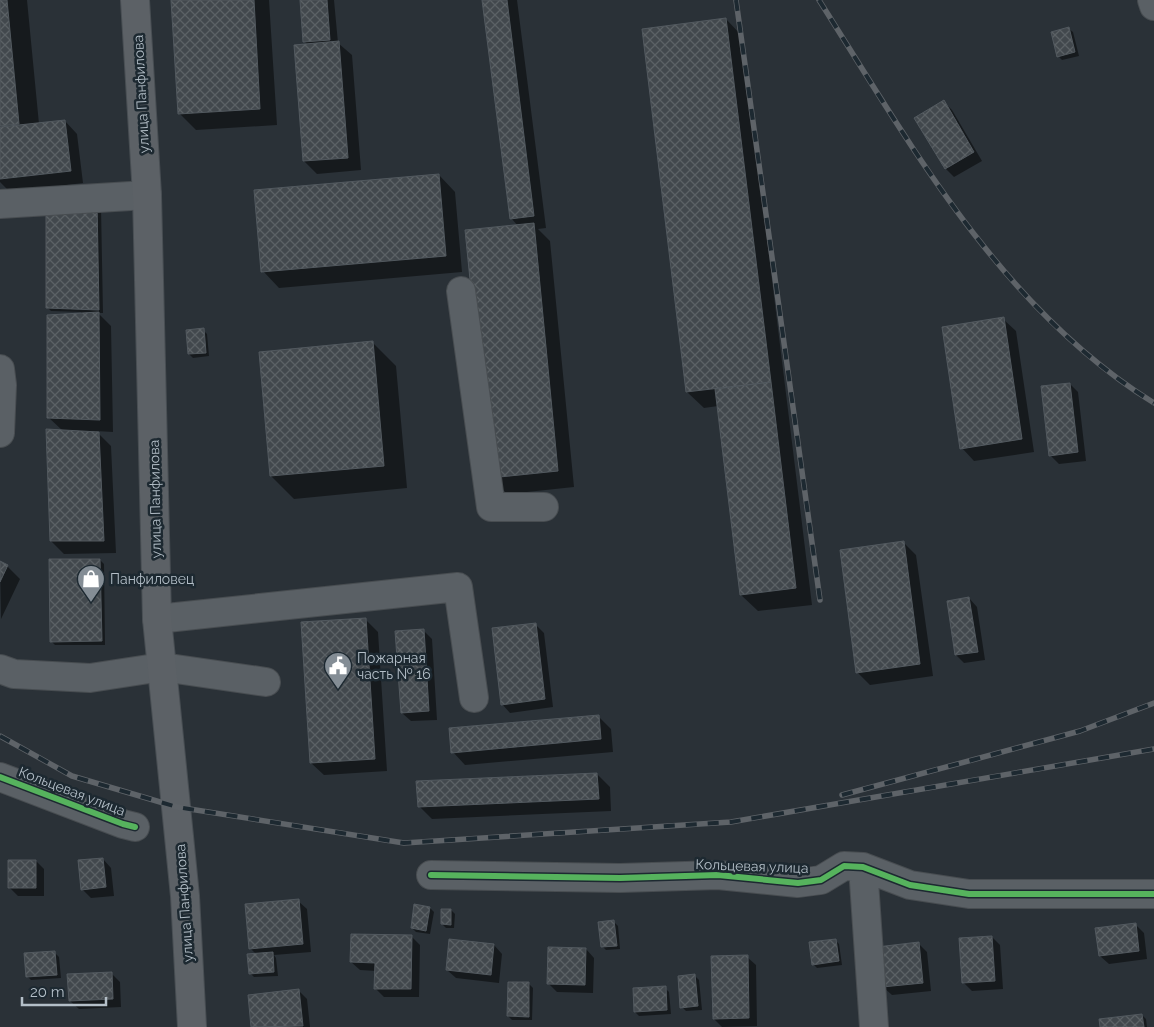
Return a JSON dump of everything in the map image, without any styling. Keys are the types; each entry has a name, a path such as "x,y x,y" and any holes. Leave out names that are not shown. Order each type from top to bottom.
{"main road":[{"name":"улица Панфилова","path":"135,0 147,195 157,619 185,896 192,1027"}],"street":[{"path":"1152,0 1154,6"},
{"path":"0,204 147,195"},
{"path":"461,291 491,508 544,507"},
{"path":"0,369 2,385 0,433"},
{"path":"157,619 458,587 474,698"},
{"path":"0,669 14,674 90,678 162,667 266,682"},
{"name":"Кольцевая улица","path":"0,777 123,824 135,826"},
{"name":"Кольцевая улица","path":"430,876 620,878 718,875 798,883 821,880 844,866 863,867 910,885 969,894 1154,894"},
{"path":"863,867 874,1027"}],"building":[{"path":"0,0 7,0 19,124 0,126"},
{"path":"171,0 254,0 260,109 178,114"},
{"path":"300,0 327,0 330,40 303,42"},
{"path":"482,0 507,0 534,216 510,219"},
{"path":"726,18 771,382 686,392 642,29"},
{"path":"1069,27 1075,52 1057,57 1051,32"},
{"path":"339,41 348,158 303,161 294,45"},
{"path":"944,100 974,152 945,169 914,118"},
{"path":"65,120 71,171 0,179 0,127"},
{"path":"439,174 446,256 261,272 254,190"},
{"path":"97,202 99,310 46,308 46,204"},
{"path":"534,223 558,471 490,478 465,230"},
{"path":"99,312 100,420 47,418 47,315"},
{"path":"1004,317 1022,439 960,449 942,327"},
{"path":"204,328 206,353 188,354 186,330"},
{"path":"373,341 384,466 270,476 259,352"},
{"path":"771,382 796,588 740,595 715,389"},
{"path":"1070,383 1078,452 1049,456 1041,386"},
{"path":"46,429 99,432 104,541 50,541"},
{"path":"904,541 920,664 856,673 840,550"},
{"path":"49,559 100,559 102,641 50,642"},
{"path":"0,561 8,565 0,582"},
{"path":"969,597 978,652 955,655 947,601"},
{"name":"Пожарная часть № 16","path":"366,618 375,759 310,763 301,622"},
{"path":"536,623 545,699 501,705 492,628"},
{"path":"424,629 429,711 401,713 395,631"},
{"path":"599,715 601,739 451,753 449,728"},
{"path":"597,773 599,799 418,807 416,781"},
{"path":"103,858 106,887 81,890 78,860"},
{"path":"8,860 36,860 36,888 8,888"},
{"path":"299,899 303,944 249,949 245,904"},
{"path":"414,904 430,907 426,931 411,928"},
{"path":"441,909 451,909 451,925 441,924"},
{"path":"614,920 617,946 601,947 598,922"},
{"path":"1136,923 1139,951 1099,956 1095,928"},
{"path":"351,934 412,935 411,989 374,989 375,963 350,962"},
{"path":"992,936 995,981 962,983 959,938"},
{"path":"449,939 494,944 491,975 446,970"},
{"path":"836,939 839,961 812,965 809,942"},
{"path":"919,942 923,983 882,987 877,947"},
{"path":"548,947 586,948 585,985 547,984"},
{"path":"55,951 57,975 26,977 24,953"},
{"path":"273,952 274,972 249,974 247,954"},
{"path":"748,955 749,1018 713,1019 711,956"},
{"path":"112,972 113,999 69,1001 67,974"},
{"path":"695,974 698,1006 680,1008 678,976"},
{"path":"508,982 529,982 529,1017 507,1016"},
{"path":"666,986 667,1010 634,1012 633,988"},
{"path":"299,989 303,1026 251,1027 248,995"},
{"path":"1142,1014 1144,1027 1100,1027 1099,1019"}],"railway":[{"path":"736,0 820,600"},
{"path":"819,0 926,167 964,221 1006,273 1051,321 1100,365 1154,403"},
{"path":"842,795 1080,731 1154,703"},
{"path":"0,736 72,776 177,807 404,843 731,822 1154,749"}],"cycle path":[{"path":"0,777 135,827"},
{"path":"431,875 620,878 718,875 798,883 821,880 844,866 863,867 910,885 969,894 1154,894"}],"place":[{"name":"Панфиловец","path":"91,603"},
{"name":"Пожарная часть № 16","path":"338,690"}]}
